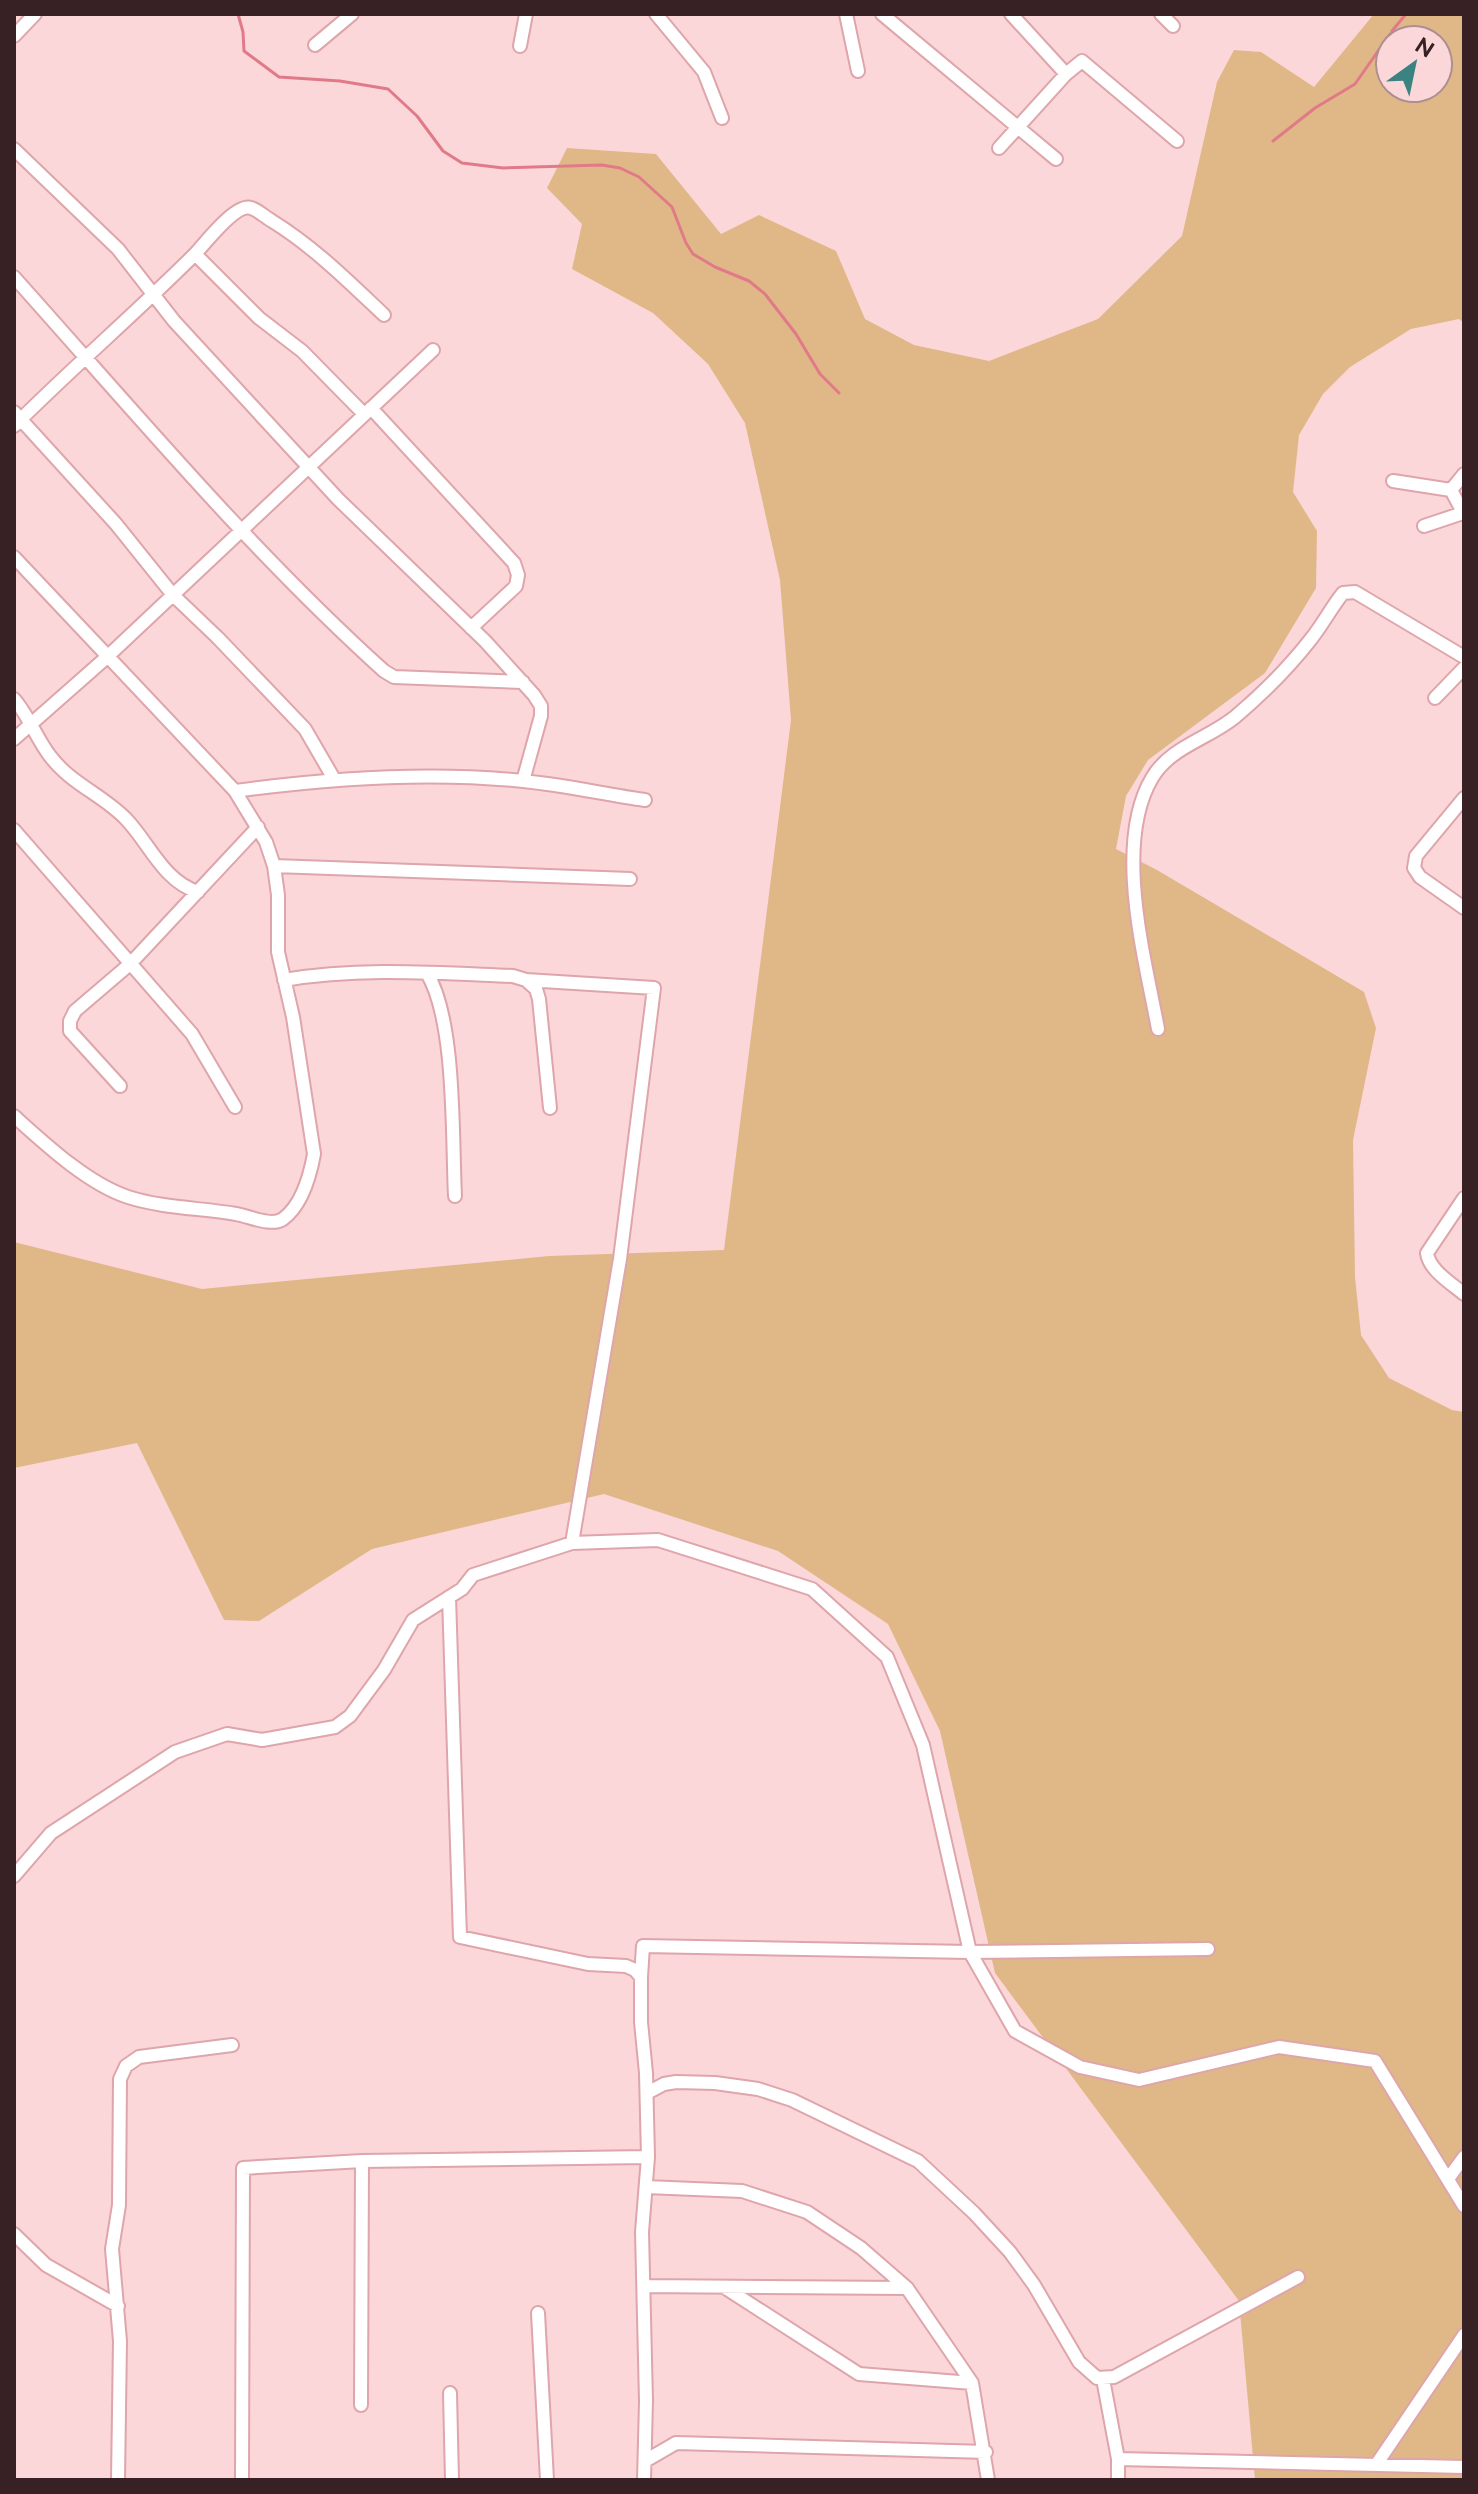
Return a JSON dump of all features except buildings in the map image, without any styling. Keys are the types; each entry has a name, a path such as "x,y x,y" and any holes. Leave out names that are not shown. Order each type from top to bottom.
{"street":[{"path":"14,36 35,14"},
{"path":"315,45 352,14"},
{"path":"520,46 526,14"},
{"path":"656,14 704,72 722,118"},
{"path":"846,14 858,71"},
{"path":"882,14 1056,159"},
{"path":"1011,14 1066,74"},
{"path":"1161,14 1173,26"},
{"path":"999,148 1066,74 1082,61 1177,141"},
{"path":"14,149 118,249 151,294 338,499 523,682 541,706 523,781"},
{"path":"334,779 305,729 173,595 116,524 16,419 195,254 230,216 244,207 251,208 326,260 384,315"},
{"path":"195,254 259,318 302,351 367,411 514,563 518,575 516,586 471,628"},
{"path":"14,277 241,531 384,671 394,677 523,682"},
{"path":"14,739 107,657 433,350"},
{"path":"1451,490 1464,474"},
{"path":"1393,481 1451,490"},
{"path":"1424,526 1464,514 1451,490"},
{"path":"14,557 235,791 258,827 274,866 278,895 278,952 293,1017 314,1154 310,1176 300,1196 283,1219 274,1223 132,1198 115,1192 68,1161 14,1116"},
{"path":"1158,1029 1135,902 1133,855 1136,824 1144,798 1151,778 1163,763 1235,717 1290,665 1343,593 1355,592 1464,657"},
{"path":"1435,698 1464,668"},
{"path":"14,699 50,756 67,776 124,817 170,876 185,888 198,892"},
{"path":"235,791 334,779 417,777 523,781 645,800"},
{"path":"1464,798 1416,856 1414,868 1420,877 1464,908"},
{"path":"120,1086 70,1031 70,1021 75,1011 130,964 258,827"},
{"path":"14,830 192,1034 235,1107"},
{"path":"274,866 630,879"},
{"path":"284,980 314,975 427,973 513,976 526,980 654,988 620,1259 572,1543"},
{"path":"427,973 433,983 447,1034 455,1196"},
{"path":"526,980 536,989 539,999 550,1108"},
{"path":"1464,1198 1427,1253 1439,1273 1464,1294"},
{"path":"14,1876 51,1833 175,1752 227,1734 262,1740 335,1727 350,1716 384,1670 413,1620 462,1589 473,1575 572,1543 658,1540 812,1589 887,1657 923,1745 970,1952 1015,2031 1080,2067 1139,2080 1279,2047 1375,2061 1464,2206"},
{"path":"449,1597 460,1937 588,1964 626,1966 641,1977"},
{"path":"644,2480 642,2232 648,2157 641,2022 643,1946 970,1952 1208,1949"},
{"path":"118,2480 118,2306 112,2249 119,2205 120,2079 126,2066 139,2057 232,2045"},
{"path":"647,2093 676,2082 758,2089 792,2100 918,2161 974,2213 1010,2252 1034,2285 1079,2362 1091,2375 1103,2379 1126,2370 1298,2277"},
{"path":"242,2480 243,2168 362,2161 648,2157"},
{"path":"1448,2179 1464,2157"},
{"path":"361,2405 362,2161"},
{"path":"646,2187 742,2191 807,2212 861,2248 907,2288 972,2383 986,2452 988,2480"},
{"path":"14,2234 46,2265 118,2306"},
{"path":"644,2286 907,2288"},
{"path":"724,2287 859,2374 972,2383"},
{"path":"538,2313 547,2480"},
{"path":"1376,2465 1464,2335"},
{"path":"1103,2379 1118,2459 1118,2480"},
{"path":"450,2393 452,2480"},
{"path":"645,2461 676,2443 986,2452"},
{"path":"1118,2459 1464,2467"}],"shaded area":[{"path":"1374,14 1464,14 1464,323 1459,319 1411,329 1350,367 1323,394 1299,435 1293,492 1317,531 1316,588 1265,673 1148,760 1126,796 1116,849 1364,992 1376,1028 1353,1140 1355,1277 1361,1335 1389,1378 1452,1410 1464,1412 1464,2480 1255,2480 1239,2301 995,1973 940,1731 888,1624 778,1551 604,1494 372,1549 259,1621 224,1620 137,1443 14,1468 14,1242 202,1289 549,1256 724,1250 791,720 780,580 745,423 708,364 653,313 572,269 582,224 547,188 567,148 656,154 721,234 759,215 836,251 865,319 914,345 989,361 1098,319 1182,236 1217,82 1234,50 1261,52 1314,87"}],"waterway":[{"path":"238,14 244,51 279,77 340,81 388,89 417,116 443,151 462,163 503,168 602,165 620,168 639,177 672,207 693,254 749,281 765,294 796,334 820,374 839,393"},
{"path":"1398,24 1406,14"},
{"path":"1273,141 1315,108 1355,84 1374,57"}]}
